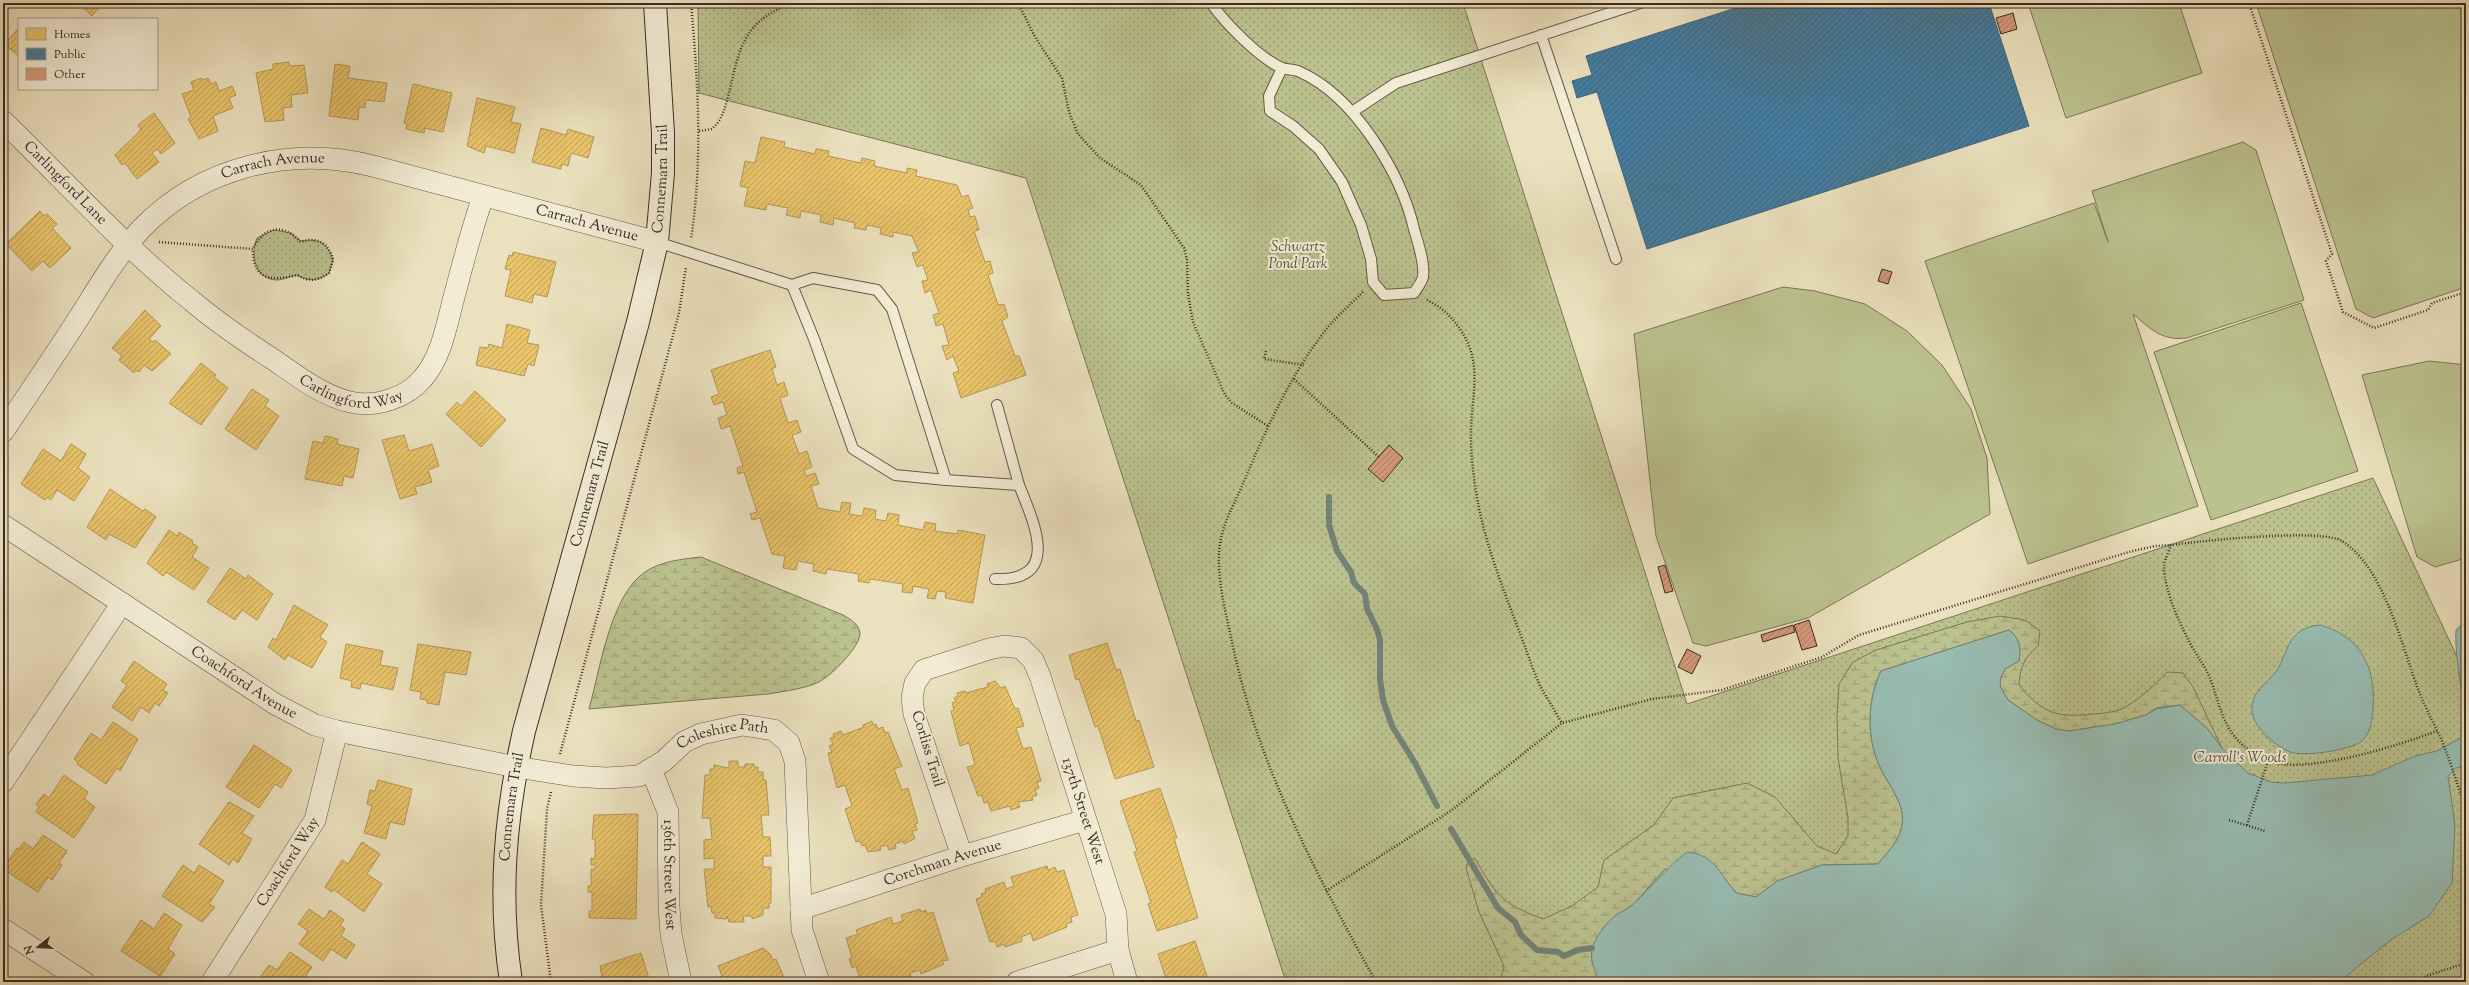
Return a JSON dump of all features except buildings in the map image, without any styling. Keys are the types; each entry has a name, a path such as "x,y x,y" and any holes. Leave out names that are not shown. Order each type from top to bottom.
{"street":[{"name":"Connemara Trail","path":"512,982 504,924 503,887 505,847 516,767 524,731 638,322 657,242 663,173 663,133 655,3"},
{"name":"Carlingford Lane","path":"3,121 128,244"},
{"name":"Carrach Avenue","path":"3,432 128,244 159,213 201,184 237,168 279,159 331,157 352,161 482,197 657,242"},
{"name":"Carlingford Way","path":"128,244 191,301 246,342 319,389 351,402 368,404 405,393 422,380 430,368 442,340 482,197"},
{"name":"Coachford Avenue","path":"3,525 275,704 315,725 337,731 516,767"},
{"path":"3,782 122,603"},
{"name":"Corliss Trail","path":"962,856 914,714 912,698 915,683 924,670 1004,646 1020,648"},
{"name":"137th Street West","path":"1020,648 1033,660 1040,676 1116,914 1118,950 1126,982"},
{"name":"Coleshire Path","path":"516,767 606,778 639,776 664,761 684,742 701,734 742,724 774,730 789,743 795,761 798,784 802,930 819,982"},
{"name":"Coachford Way","path":"212,982 315,820 337,731"},
{"name":"136th Street West","path":"651,769 668,812 669,914 671,934 681,982"},
{"name":"Corchman Avenue","path":"802,909 962,856 1086,820"},
{"path":"3,929 84,982"},
{"path":"1017,982 1118,950"}],"lane":[{"path":"1211,3 1219,14 1248,44 1282,68 1299,71 1324,87 1352,112 1384,154 1412,221 1423,277 1414,293 1384,295 1373,282 1371,259 1361,224 1342,182 1319,149 1293,126 1270,111 1269,96 1282,68"},
{"path":"1352,112 1396,83 1640,3"},
{"path":"1542,35 1616,259"},
{"path":"657,242 792,285 813,278 878,290 892,309 946,480"},
{"path":"792,285 814,339 853,450 894,475 1019,485"},
{"path":"995,579 1013,580 1025,574 1037,559 1039,544 1019,485 997,405"}],"path":[{"path":"551,982 542,905 546,809 572,704 679,313 689,251 697,182 699,131 699,93 691,3"},
{"path":"699,131 712,128 723,115 737,58 750,30 757,21 770,12 791,3"},
{"path":"1018,3 1035,37 1062,78 1069,112 1078,134 1100,158 1141,185 1184,248 1188,260 1188,294 1193,322 1225,395 1232,404 1268,426"},
{"path":"2249,3 2332,254 2326,261 2343,312 2374,328 2428,310 2432,303 2466,292"},
{"path":"284,230 302,241 318,240 327,246 333,260 329,273 317,280 303,278 297,275 280,280 272,279 260,272 253,257 253,249 257,238 266,232 284,230"},
{"path":"159,242 253,249"},
{"path":"1373,282 1326,330 1294,379 1268,426 1222,529 1219,554 1222,594 1242,691 1262,749 1285,808 1326,892 1376,982"},
{"path":"1414,293 1440,306 1449,315 1469,345 1473,362 1474,378 1471,441 1474,478 1480,513 1491,554 1533,669 1540,686 1562,723"},
{"path":"1266,351 1264,359 1304,365"},
{"path":"1294,379 1379,457"},
{"path":"1326,892 1452,810 1562,723 1652,700 1722,690 1822,657 1859,635 2129,552 2155,546 2208,540 2290,536 2327,536 2342,541 2358,556 2373,575 2383,594 2414,679 2442,742 2466,809"},
{"path":"2171,545 2164,564 2166,583 2184,635 2206,669 2223,718 2235,737 2251,751 2268,761 2297,764 2330,760 2418,738 2437,731"},
{"path":"2247,825 2268,761"},
{"path":"2229,820 2265,831"},
{"path":"2417,982 2426,976 2466,963"}],"green space":[{"path":"698,3 1376,3 1377,6 1388,3 1463,3 1687,704 2373,478 2466,676 2466,982 1286,982 1026,178 699,93"},
{"path":"2028,3 2179,3 2202,73 2066,118"},
{"path":"2256,3 2466,3 2466,287 2373,318 2356,309"},
{"path":"2243,142 2256,150 2304,300 2187,338 2170,338 2163,336 2151,329 2133,314 2198,506 2028,564 1925,261 2094,203 2108,242 2092,191"},
{"path":"274,230 290,233 301,241 312,240 322,243 328,249 333,260 329,273 321,278 313,280 297,275 279,280 264,276 256,266 254,252 255,245 257,238"},
{"path":"1783,287 1815,291 1865,304 1907,331 1942,365 1971,409 1987,458 1990,514 1808,618 1706,646 1693,643 1656,536 1634,334"},
{"path":"2301,303 2358,471 2211,520 2154,352"},
{"path":"2429,361 2466,365 2466,558 2435,567 2417,557 2362,375"},
{"path":"701,557 843,615 854,622 858,627 860,633 856,645 851,653 831,674 819,682 801,688 768,694 589,709 608,635 623,598 633,583 645,572 658,565 672,561"},
{"path":"2000,616 2025,620 2040,631 2038,646 2029,655 2024,663 2020,673 2019,685 2028,695 2044,708 2052,712 2070,715 2098,714 2116,711 2138,699 2167,672 2183,673 2193,687 2222,748 2207,728 2180,705 2156,708 2146,715 2115,724 2069,731 2056,729 2037,720 2008,700 2000,686 2001,677 2005,669 2019,661 2020,652 2018,640 2009,630 1881,671 1873,694 1870,720 1871,733 1876,758 1896,796 1902,810 1903,818 1899,836 1878,864 1822,865 1778,881 1756,897 1736,893 1725,879 1665,869 1631,907 1615,916 1592,948 1592,961 1600,982 1500,982 1504,966 1479,912 1466,868 1470,858 1476,860 1490,883 1502,898 1519,909 1543,919 1572,906 1598,887 1604,860 1654,825 1673,798 1747,783 1775,797 1817,846 1836,854 1848,836 1848,818 1838,758 1837,715 1839,684 1853,662 1876,650 1967,622"}],"water":[{"path":"2466,620 2466,766 2456,768 2448,776 2455,825 2452,883 2429,916 2392,939 2339,982 1600,982 1595,970 1592,962 1592,950 1601,931 1609,921 1632,905 1687,852 1704,857 1716,866 1736,893 1756,897 1777,881 1822,865 1878,864 1899,836 1903,818 1902,810 1896,796 1876,758 1871,733 1870,720 1873,694 1881,671 2009,630 2018,640 2020,652 2019,661 2005,669 2001,677 2000,686 2008,700 2037,720 2056,729 2069,731 2115,724 2146,715 2156,709 2180,705 2207,728 2222,748 2248,773 2271,782 2285,783 2372,775 2415,756 2437,751 2462,737 2463,710 2457,657 2456,630"},
{"path":"2320,625 2334,630 2346,637 2356,646 2363,656 2372,680 2372,721 2364,739 2359,743 2341,749 2319,753 2294,753 2280,747 2259,728 2252,713 2253,699 2277,671 2293,638 2303,629"}],"waterway":[{"path":"1329,497 1329,525 1337,551 1351,572 1354,583 1365,594 1367,609 1377,629 1380,640 1380,679 1383,700 1392,726 1415,763 1437,806"},
{"path":"1451,829 1498,908 1515,922 1521,935 1537,950 1558,952 1564,956 1578,950 1592,948"}],"park label":[{"name":"Schwartz Pond Park","path":"1298,256"},
{"name":"Carroll's Woods","path":"2240,758"}]}
